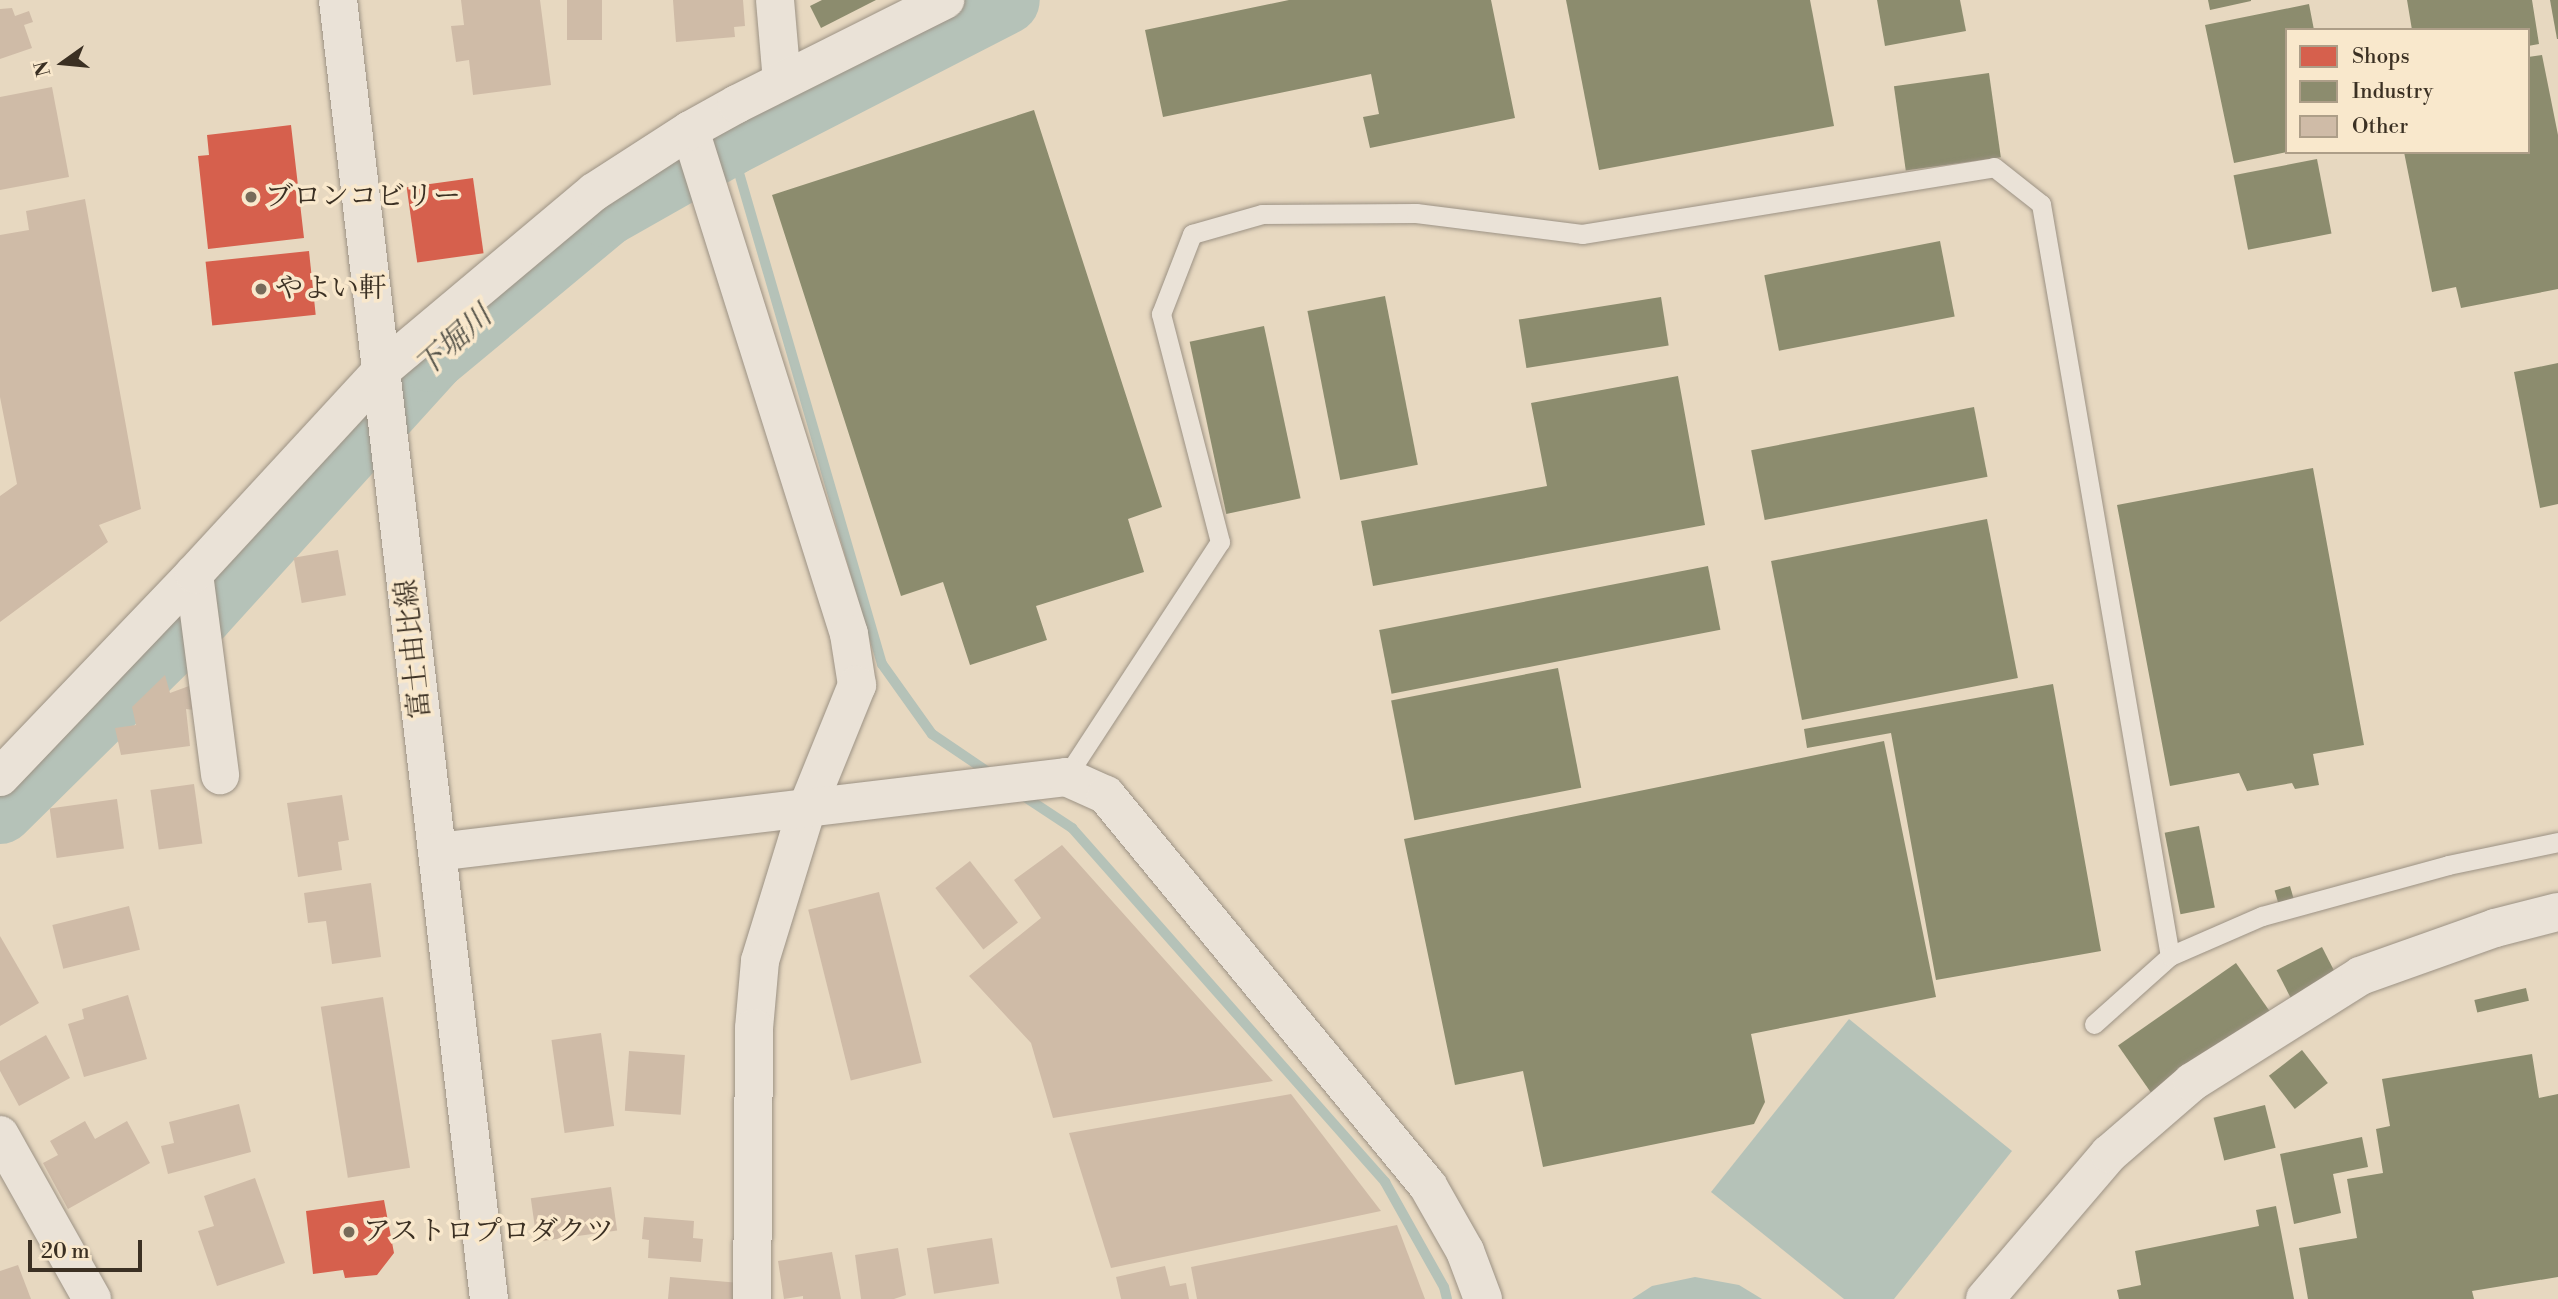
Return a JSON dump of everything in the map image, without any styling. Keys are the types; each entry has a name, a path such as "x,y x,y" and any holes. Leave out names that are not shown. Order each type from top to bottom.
{"street":[{"name":"富士由比線","path":"338,0 489,1299"},
{"path":"775,0 782,81"},
{"path":"0,777 194,574 383,369 594,192 690,130 946,0"},
{"path":"690,130 849,634 857,685 807,808 761,961 754,1028 752,1299"},
{"path":"194,574 220,775"},
{"path":"437,852 1052,778 1107,795 1428,1186 1465,1251 1483,1299"},
{"path":"1985,1299 2109,1154 2192,1082 2360,976 2495,928 2558,912"},
{"path":"0,1135 92,1299"}],"lane":[{"path":"1052,778 1220,541 1161,314 1192,234 1262,214 1404,213 1582,234 1994,167 2041,204 2170,956"},
{"path":"2094,1024 2170,956 2262,916 2448,864 2558,842"}],"shaded area":[{"path":"1849,1019 2012,1151 1894,1299 1844,1299 1711,1192"},
{"path":"1695,1277 1739,1285 1762,1299 1632,1299 1652,1286"}],"building: Shops":[{"name":"ブロンコビリー","path":"291,125 304,238 208,249 198,156 209,155 207,135"},
{"path":"473,178 484,253 417,263 407,187"},
{"name":"やよい軒","path":"309,251 316,315 212,326 206,262"},
{"name":"アストロプロダクツ","path":"384,1200 394,1253 377,1275 345,1278 343,1270 313,1274 306,1211"}],"building: Industry":[{"path":"822,0 876,0 821,28 810,6"},
{"path":"1289,0 1491,0 1515,118 1370,148 1363,117 1379,114 1371,74 1163,117 1145,30"},
{"path":"1566,0 1810,0 1834,126 1599,170"},
{"path":"1877,0 1960,0 1966,31 1885,46"},
{"path":"2208,0 2251,0 2251,1 2210,10"},
{"path":"2407,0 2532,0 2539,44 2530,46 2530,28 2412,28"},
{"path":"2550,0 2558,0 2558,39 2557,39"},
{"path":"2309,4 2314,28 2285,28 2285,152 2234,163 2205,25"},
{"path":"2542,55 2558,135 2558,289 2461,308 2456,287 2432,292 2404,154 2530,154 2530,57"},
{"path":"1989,73 2001,157 1906,171 1894,86"},
{"path":"1034,110 1162,507 1128,519 1144,572 1036,606 1047,640 970,665 943,582 901,596 772,195"},
{"path":"2317,159 2332,234 2248,250 2234,175"},
{"path":"1940,241 1955,317 1779,351 1764,275"},
{"path":"1385,296 1418,465 1340,480 1307,311"},
{"path":"1661,297 1669,345 1526,368 1519,320"},
{"path":"1264,326 1301,498 1226,514 1190,342"},
{"path":"2558,363 2558,504 2540,508 2514,372"},
{"path":"1678,376 1705,525 1373,586 1361,521 1547,486 1531,403"},
{"path":"1974,407 1988,477 1765,520 1751,450"},
{"path":"2313,468 2364,745 2313,754 2319,785 2295,789 2292,783 2247,791 2239,773 2170,786 2117,505"},
{"path":"1987,519 2018,678 1802,720 1771,561"},
{"path":"1708,566 1720,630 1392,694 1379,630"},
{"path":"1558,668 1581,788 1414,820 1391,700"},
{"path":"2053,684 2101,951 1936,980 1891,733 1807,748 1804,729"},
{"path":"1884,741 1936,997 1751,1034 1765,1102 1754,1124 1543,1167 1523,1071 1455,1085 1404,839"},
{"path":"2199,826 2215,907 2180,914 2165,833"},
{"path":"2290,886 2295,903 2280,908 2275,890"},
{"path":"2322,947 2339,981 2294,1004 2277,970"},
{"path":"2236,963 2273,1015 2155,1098 2118,1046"},
{"path":"2526,988 2529,1001 2477,1013 2474,1000"},
{"path":"2302,1050 2328,1083 2295,1109 2269,1076"},
{"path":"2532,1054 2539,1098 2558,1094 2558,1277 2472,1291 2474,1299 2308,1299 2299,1248 2357,1238 2347,1179 2383,1173 2376,1129 2390,1126 2382,1079"},
{"path":"2265,1105 2276,1148 2224,1161 2214,1118"},
{"path":"2362,1137 2368,1167 2333,1174 2341,1213 2294,1224 2280,1154"},
{"path":"2276,1206 2294,1299 2119,1299 2117,1290 2141,1285 2135,1251 2259,1226 2256,1210"}],"building: Other":[{"path":"461,0 540,0 551,85 473,95 469,60 456,62 451,26 464,25"},
{"path":"567,0 602,0 602,40 567,40"},
{"path":"673,0 743,0 745,26 734,27 735,37 676,42"},
{"path":"12,8 15,16 29,11 33,22 24,25 32,48 0,59 0,9"},
{"path":"52,87 69,177 0,190 0,97"},
{"path":"85,199 141,509 99,525 108,542 0,622 0,496 17,484 0,397 0,235 29,230 26,211"},
{"path":"338,550 346,595 302,603 294,558"},
{"path":"165,675 170,693 189,686 194,710 186,709 190,746 121,755 115,728 136,725 132,707"},
{"path":"194,784 202,843 159,850 150,790"},
{"path":"342,795 349,840 338,842 342,870 298,877 287,803"},
{"path":"117,799 124,849 57,858 50,808"},
{"path":"1062,845 1273,1081 1053,1118 1031,1043 969,976 1041,918 1014,880"},
{"path":"970,861 1018,922 983,950 935,888"},
{"path":"371,883 381,957 332,964 326,921 308,923 304,893"},
{"path":"879,892 922,1063 851,1080 808,910"},
{"path":"129,906 140,950 63,969 52,925"},
{"path":"0,936 39,1003 0,1026"},
{"path":"128,995 147,1059 84,1077 68,1024 84,1019 82,1009"},
{"path":"383,997 410,1168 348,1178 321,1007"},
{"path":"601,1033 614,1126 565,1133 551,1040"},
{"path":"46,1035 70,1078 19,1106 0,1071 0,1061"},
{"path":"629,1051 685,1055 681,1115 625,1111"},
{"path":"1291,1094 1381,1211 1111,1268 1069,1133"},
{"path":"239,1104 251,1152 168,1174 161,1146 174,1143 169,1122"},
{"path":"85,1121 95,1139 127,1121 150,1163 68,1209 43,1163 58,1155 50,1141"},
{"path":"255,1178 285,1263 217,1286 198,1231 214,1226 204,1196"},
{"path":"611,1187 617,1231 537,1242 531,1198"},
{"path":"644,1217 694,1221 693,1238 703,1239 701,1262 648,1258 649,1240 642,1239"},
{"path":"1397,1225 1425,1299 1197,1299 1191,1267"},
{"path":"992,1238 999,1283 934,1294 927,1248"},
{"path":"898,1248 906,1295 894,1299 861,1299 855,1255"},
{"path":"832,1252 841,1299 803,1299 803,1296 784,1299 778,1261"},
{"path":"18,1265 31,1299 0,1299 0,1271"},
{"path":"1165,1266 1170,1286 1186,1283 1189,1299 1121,1299 1116,1277"},
{"path":"670,1277 740,1283 739,1299 668,1299"}],"waterway":[{"name":"下堀川","path":"0,810 200,613 431,358 605,213 730,142 1006,0"},
{"path":"730,142 882,664 932,734 994,776"},
{"path":"1019,793 1072,828 1385,1182 1444,1287 1447,1299"}],"place":[{"name":"ブロンコビリー","path":"251,197"},
{"name":"やよい軒","path":"261,289"},
{"name":"アストロプロダクツ","path":"349,1232"}]}
